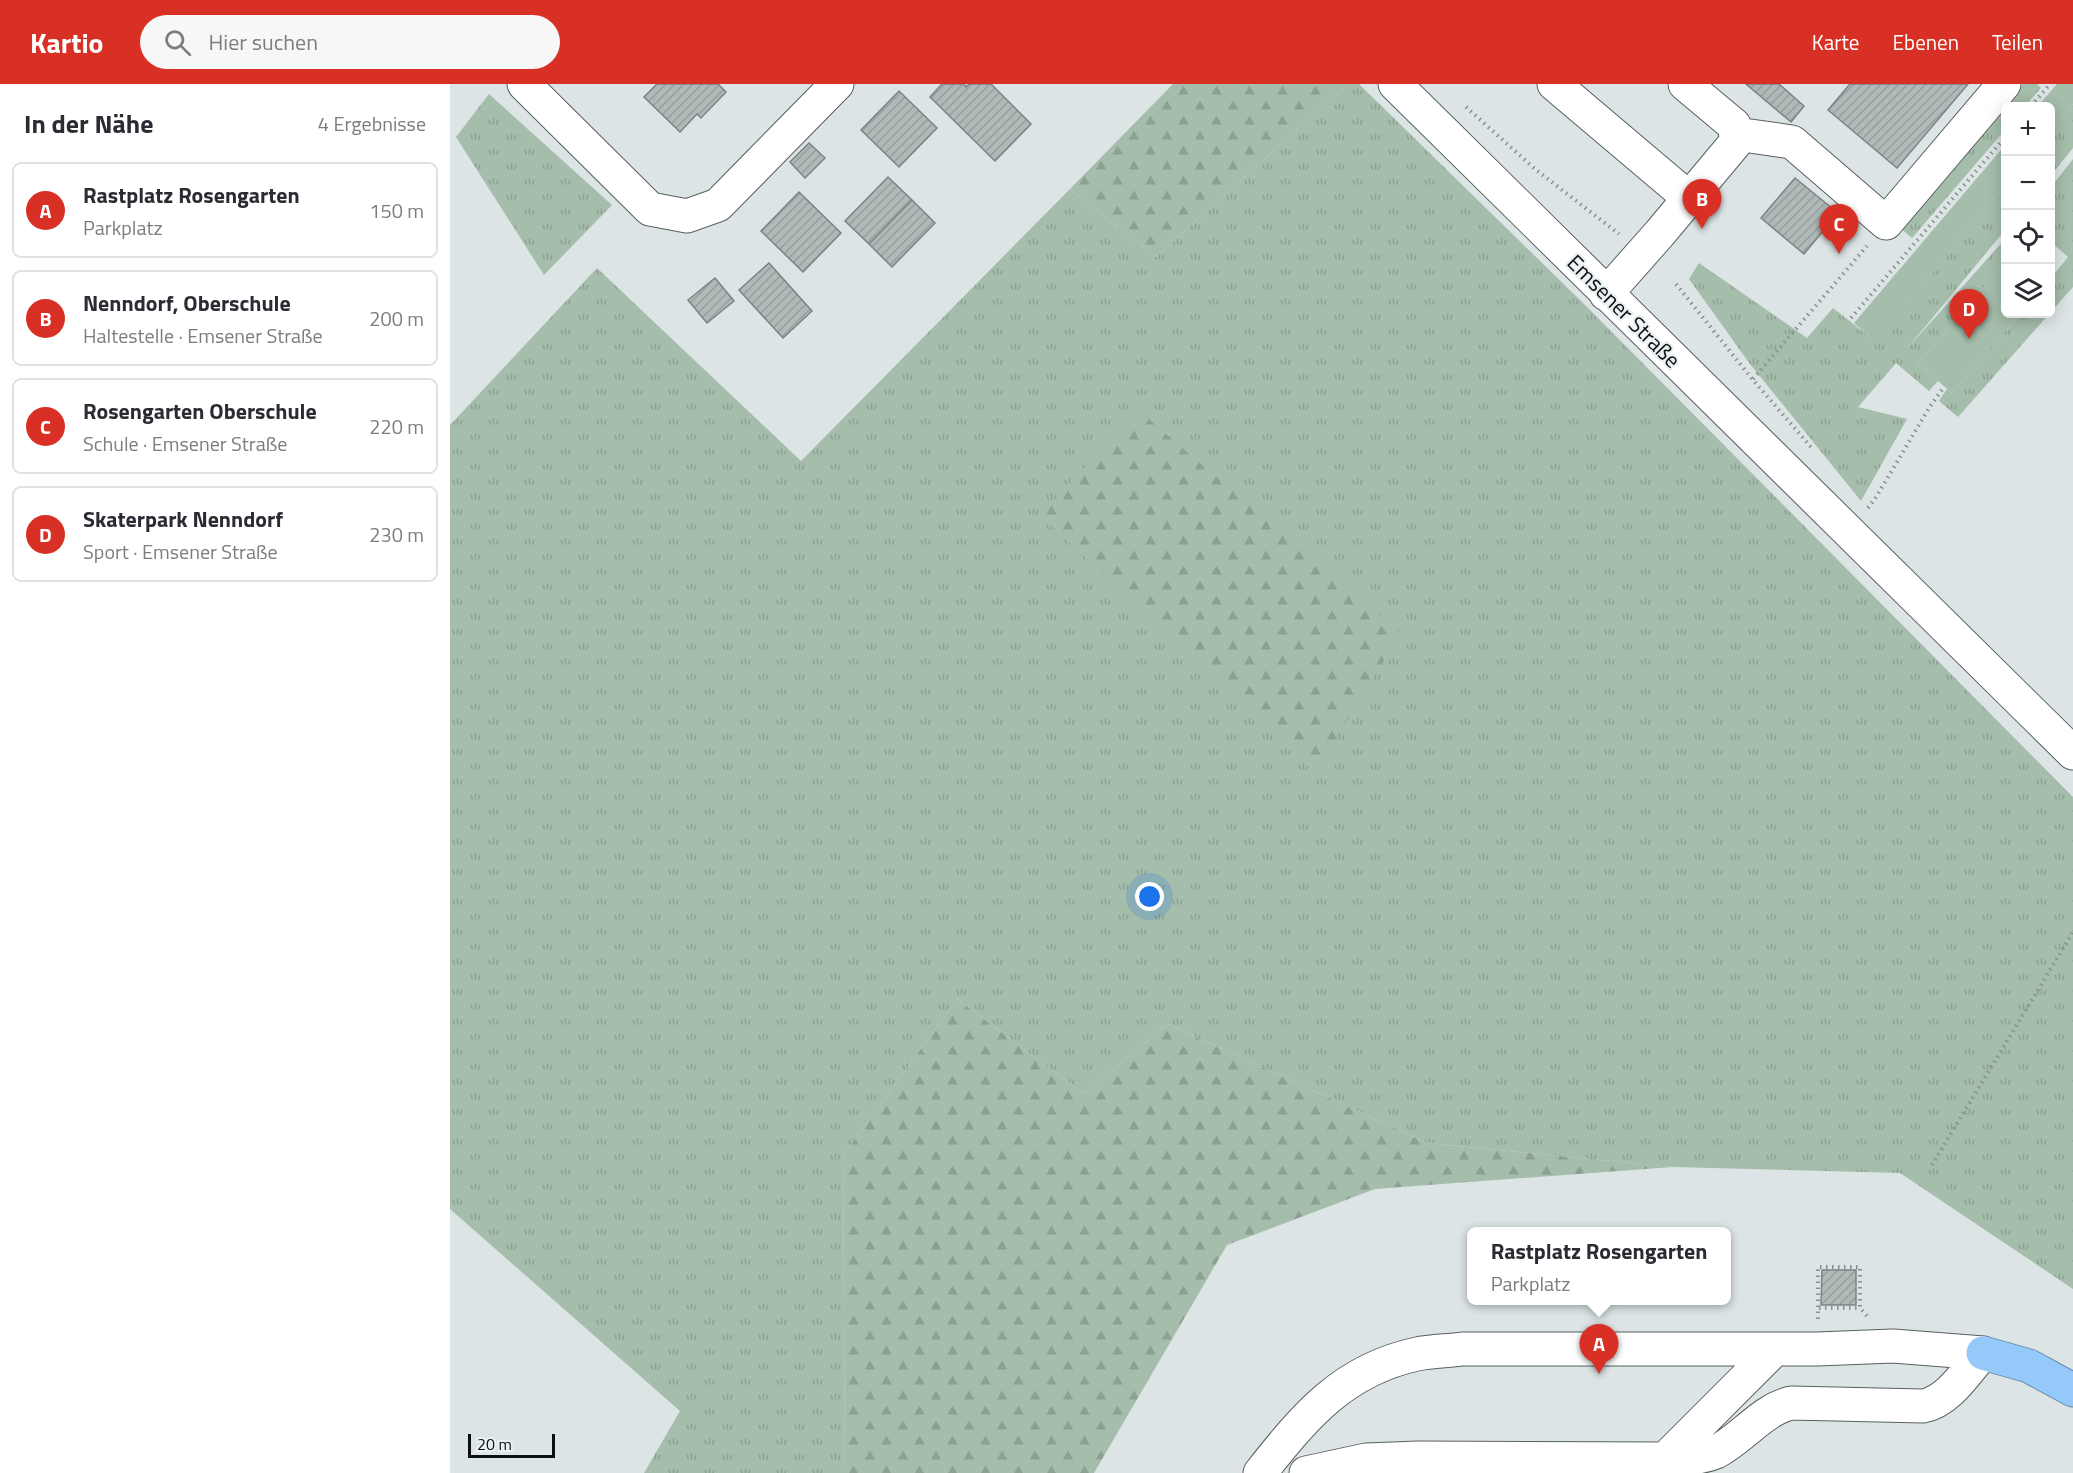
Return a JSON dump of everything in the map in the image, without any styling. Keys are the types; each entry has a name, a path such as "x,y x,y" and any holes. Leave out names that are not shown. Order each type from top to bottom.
{"highway":[{"path":"1983,1353 2029,1366 2073,1390"}],"street":[{"path":"524,84 650,209 687,216 718,205 837,84"},
{"name":"Emsener Straße","path":"1395,84 2073,753"},
{"path":"1554,84 1690,199"},
{"path":"1606,294 1690,199 1737,141 1734,125 1685,84"},
{"path":"1736,134 1792,142 1886,223 2004,84"},
{"path":"1260,1473 1291,1434 1327,1398 1353,1378 1379,1365 1418,1354 1462,1349 1817,1350 1893,1346 1983,1353"},
{"path":"1665,1459 1775,1349"},
{"path":"1306,1473 1366,1460 1702,1457 1716,1452 1740,1436 1778,1406 1791,1403 1923,1406 1933,1404 1945,1395 1983,1353"}],"path":[{"path":"2034,102 2050,84"},
{"path":"1458,99 1535,169 1621,236"},
{"path":"1851,318 2001,142"},
{"path":"1753,380 1886,223"},
{"path":"1850,534 1875,499 1944,387"},
{"path":"1932,1166 2073,932"},
{"path":"1817,1350 1818,1267 1860,1267 1860,1308 1893,1346"},
{"path":"1819,1308 1860,1308"}],"green space":[{"path":"1173,84 1348,84 1156,257 1070,189"},
{"path":"1348,84 1359,84 1582,302 2073,797 2073,1289 1900,1173 1673,1167 1427,1143 1168,1024 1084,1094 957,999 843,1156 845,1473 644,1473 680,1411 450,1209 450,425 597,268 801,461 1070,189 1156,257"},
{"path":"2023,84 2037,84 2041,88 2029,102 2008,102"},
{"path":"2057,84 2073,84 2073,104 2055,126 2055,102 2041,102"},
{"path":"489,94 612,205 544,275 456,137"},
{"path":"2073,104 2073,148 2055,170 2055,156 2055,126"},
{"path":"2001,110 2001,135 1912,238 1900,228"},
{"path":"2001,150 2001,190 1875,342 1854,323"},
{"path":"2073,159 2073,287 2055,307 2055,273 2068,257 2055,246 2055,182"},
{"path":"2001,190 2001,235 1906,350 2001,243 2001,267 1918,364 1938,381 1929,391 1896,363 1858,407 1907,419 1861,501 1750,364 1689,279 1699,263 1807,338 1833,308 1875,341"},
{"path":"2001,267 2001,318 2017,318 1952,393 1918,364"},
{"path":"2017,318 2045,318 1958,417 1939,401 1947,389 1952,393"},
{"path":"1138,410 1401,634 1314,772 1040,515"},
{"path":"957,999 1084,1094 1168,1024 1427,1143 1673,1167 1375,1189 1227,1245 1094,1473 845,1473 843,1156"}],"building":[{"path":"657,84 718,84 726,92 701,118 697,114 680,132 644,97"},
{"path":"942,84 964,84 966,87 969,84 991,84 1031,124 995,161 930,97"},
{"path":"1746,84 1779,84 1804,106 1791,122"},
{"path":"1850,84 1968,84 1897,168 1828,110"},
{"path":"899,91 937,128 899,167 861,130"},
{"path":"809,143 825,158 805,178 790,162"},
{"path":"888,177 912,200 869,244 845,221"},
{"path":"1795,178 1838,213 1804,254 1761,218"},
{"path":"799,192 841,233 803,272 761,231"},
{"path":"912,200 935,223 892,267 869,244"},
{"path":"769,263 812,311 783,338 739,290"},
{"path":"715,278 734,301 707,323 688,300"},
{"path":"1822,1270 1856,1270 1856,1305 1821,1305"}],"place":[{"name":"Nenndorf, Oberschule","path":"1702,229"},
{"name":"Rosengarten Oberschule","path":"1839,254"},
{"name":"Skaterpark Nenndorf","path":"1969,339"},
{"name":"Rastplatz Rosengarten","path":"1599,1374"}]}
